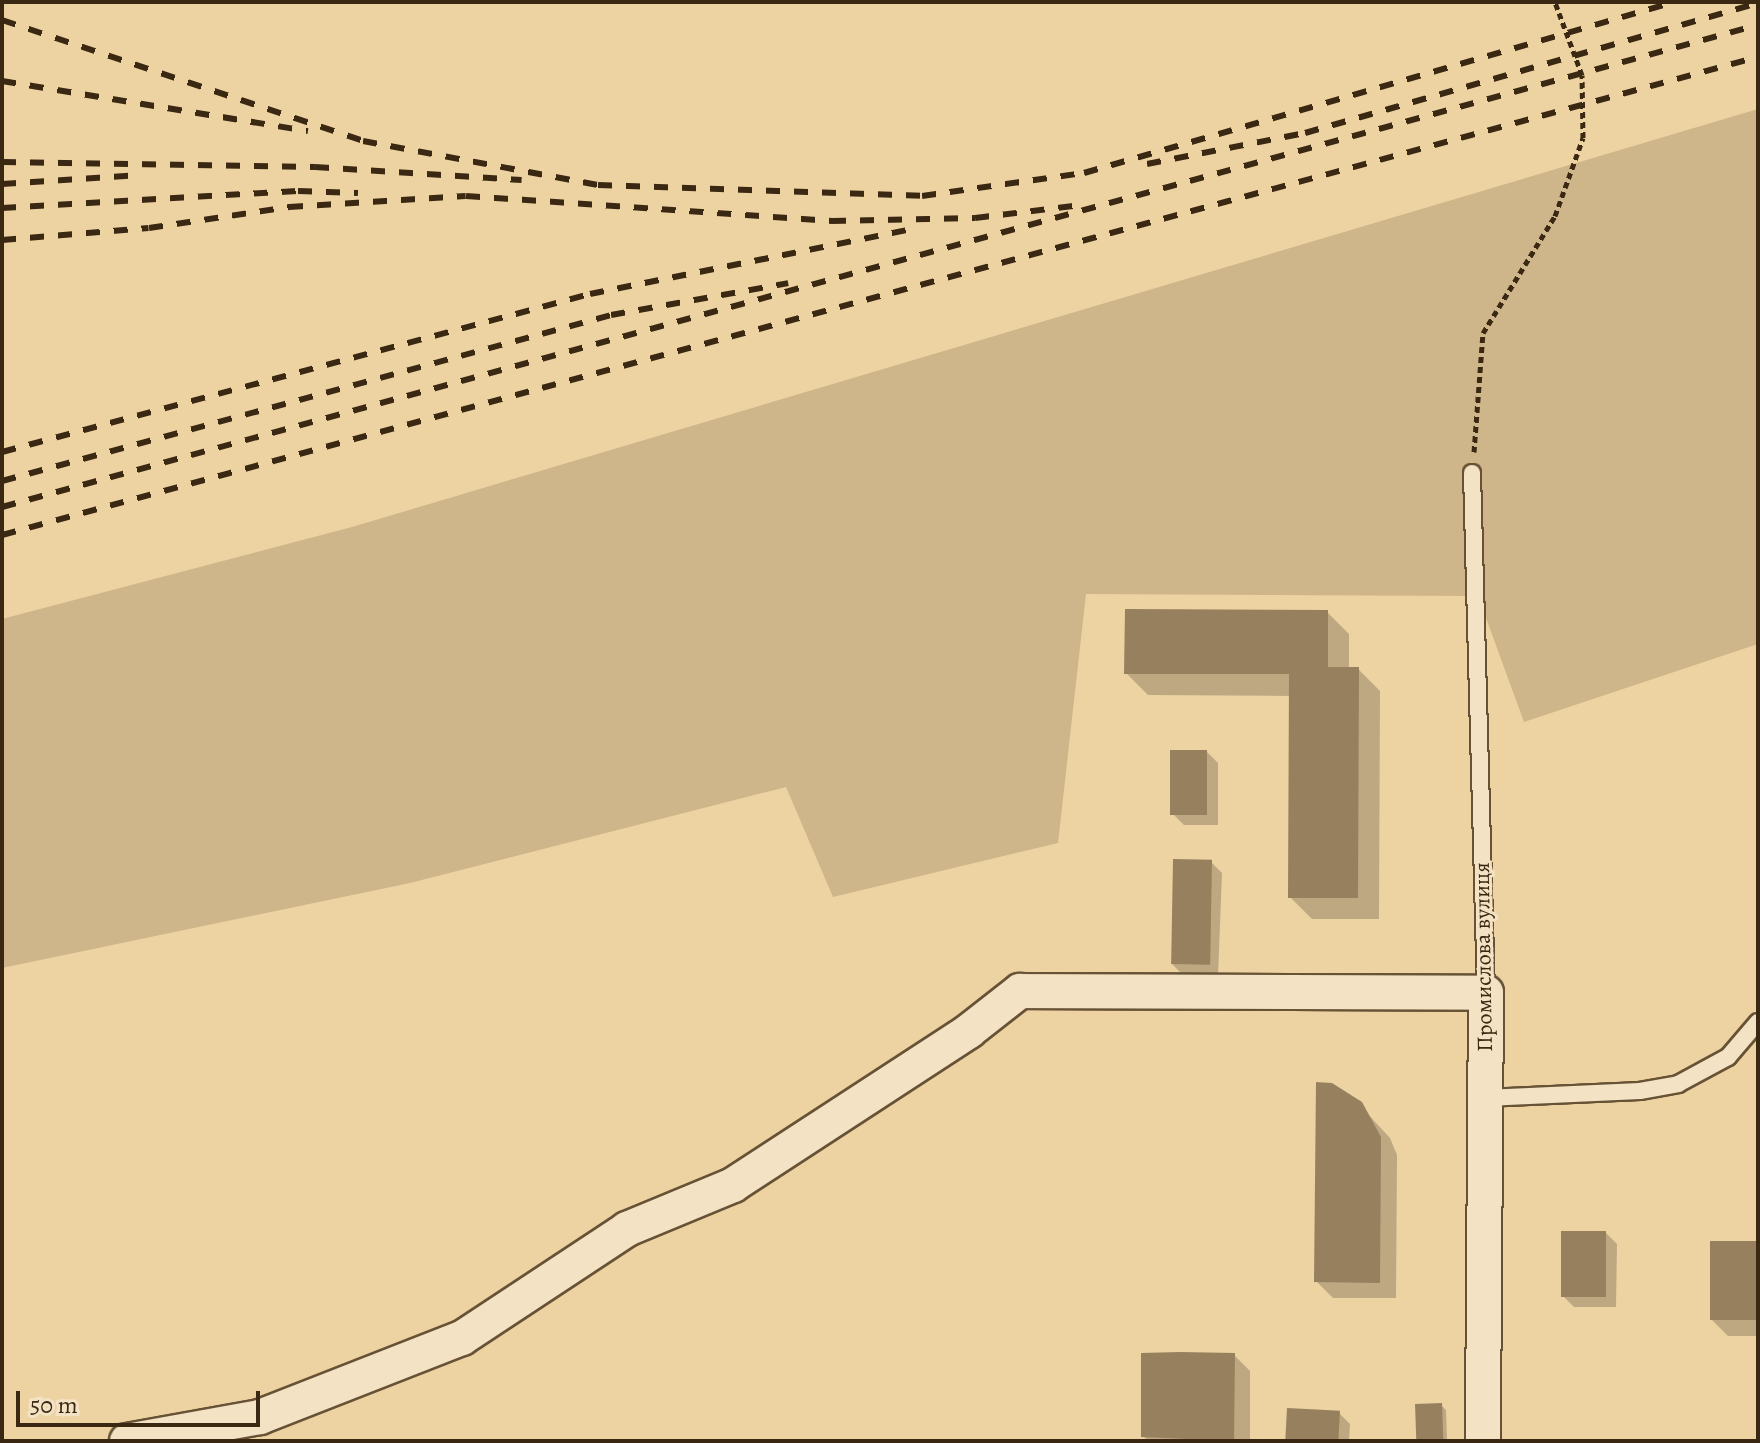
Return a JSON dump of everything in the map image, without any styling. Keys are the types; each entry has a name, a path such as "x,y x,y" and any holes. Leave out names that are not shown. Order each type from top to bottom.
{"street":[{"path":"127,1441 260,1417 462,1338 627,1229 733,1185 944,1047 1020,991 1486,993"},
{"name":"Промислова вулиця","path":"1483,1441 1486,993"}],"lane":[{"name":"Промислова вулиця","path":"1472,473 1486,993"},
{"path":"1485,1098 1640,1091 1678,1084 1728,1057 1758,1022"}],"path":[{"path":"1472,473 1483,333 1555,216 1583,138 1582,75 1555,2"}],"shaded area":[{"path":"1758,109 1758,644 1524,722 1478,596 1086,594 1058,843 833,897 786,787 410,883 2,968 2,619 352,527"}],"building":[{"path":"1125,609 1328,610 1328,667 1359,667 1358,898 1288,898 1289,674 1124,674"},
{"path":"1170,750 1207,750 1207,815 1170,815"},
{"path":"1173,859 1212,860 1210,965 1171,964"},
{"path":"1316,1082 1332,1083 1362,1102 1381,1137 1380,1283 1314,1282"},
{"path":"1561,1231 1606,1231 1606,1297 1561,1297"},
{"path":"1710,1241 1758,1241 1758,1320 1710,1320"},
{"path":"1141,1353 1235,1353 1234,1441 1141,1437"},
{"path":"1442,1403 1443,1441 1416,1441 1415,1404"},
{"path":"1287,1408 1340,1411 1338,1441 1285,1441"}],"railway":[{"path":"2,20 363,141 598,185 922,196 1084,173 1674,2"},
{"path":"1147,164 1305,133 1758,3"},
{"path":"2,507 1758,25"},
{"path":"2,535 1758,57"},
{"path":"2,81 308,131"},
{"path":"2,162 315,167 522,180"},
{"path":"2,184 141,175"},
{"path":"2,208 298,191 358,193"},
{"path":"2,240 149,228 289,207 466,196 832,221 975,218 1081,205"},
{"path":"2,452 590,294 916,228"},
{"path":"2,481 611,315 788,283"}]}
